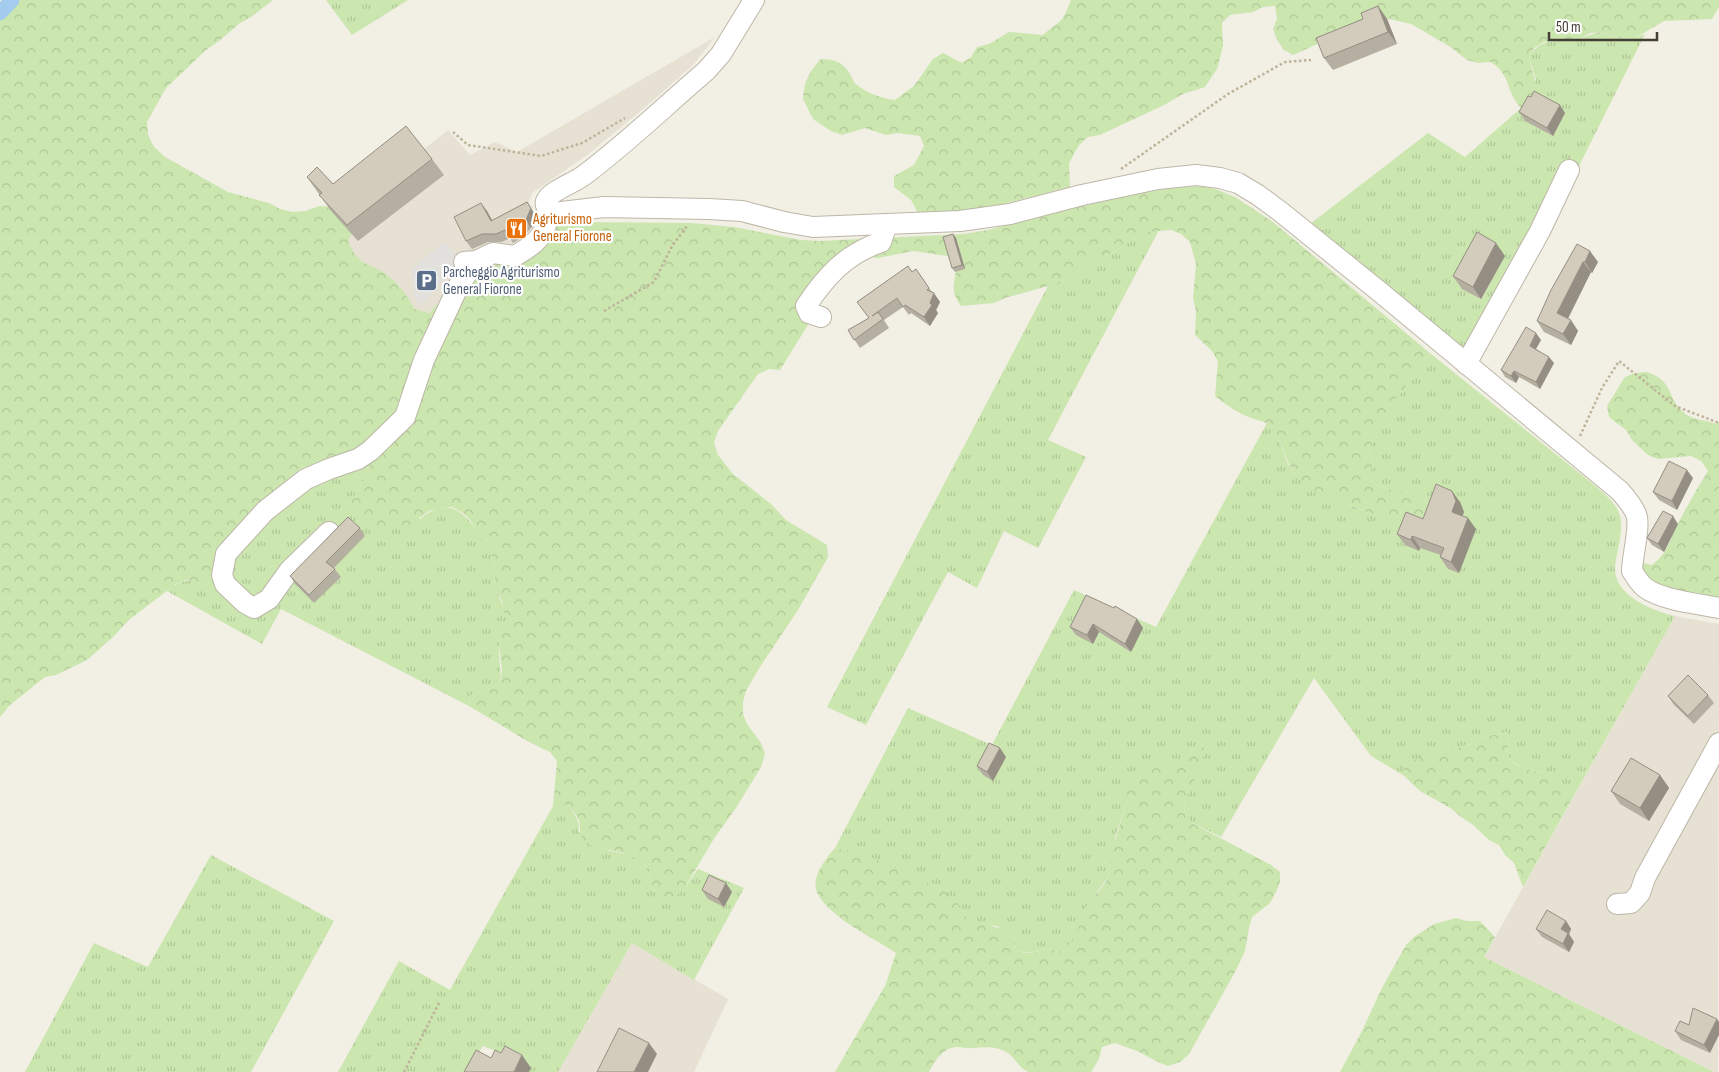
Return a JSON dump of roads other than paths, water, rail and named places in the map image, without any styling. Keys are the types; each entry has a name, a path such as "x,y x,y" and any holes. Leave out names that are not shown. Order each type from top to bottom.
{"street":[{"path":"553,213 548,210 546,205 546,200 551,194 582,176 706,71 721,54 754,0"},
{"path":"1466,364 1540,231 1569,170"},
{"path":"329,532 289,571 269,599 254,608 245,603 225,584 222,575 226,554 265,511 306,480 329,469 358,459 370,451 405,417 418,374 470,262 493,253 515,256 538,241 545,228 547,219 553,213 604,207 695,208 742,211 813,228 984,219 1082,195 1158,180 1196,175 1238,182 1281,212 1620,491 1630,503 1637,516 1638,528 1632,571 1637,580 1646,589 1657,594 1719,608"},
{"path":"821,317 809,313 806,306 817,289 839,264 865,248 881,242 887,224"},
{"path":"1617,904 1631,903 1640,892 1645,878 1719,743"}],"waterway":[{"path":"0,13 12,0"}],"place":[{"name":"Agriturismo General Fiorone","path":"517,228"},
{"name":"Parcheggio Agriturismo General Fiorone","path":"427,281"}]}
